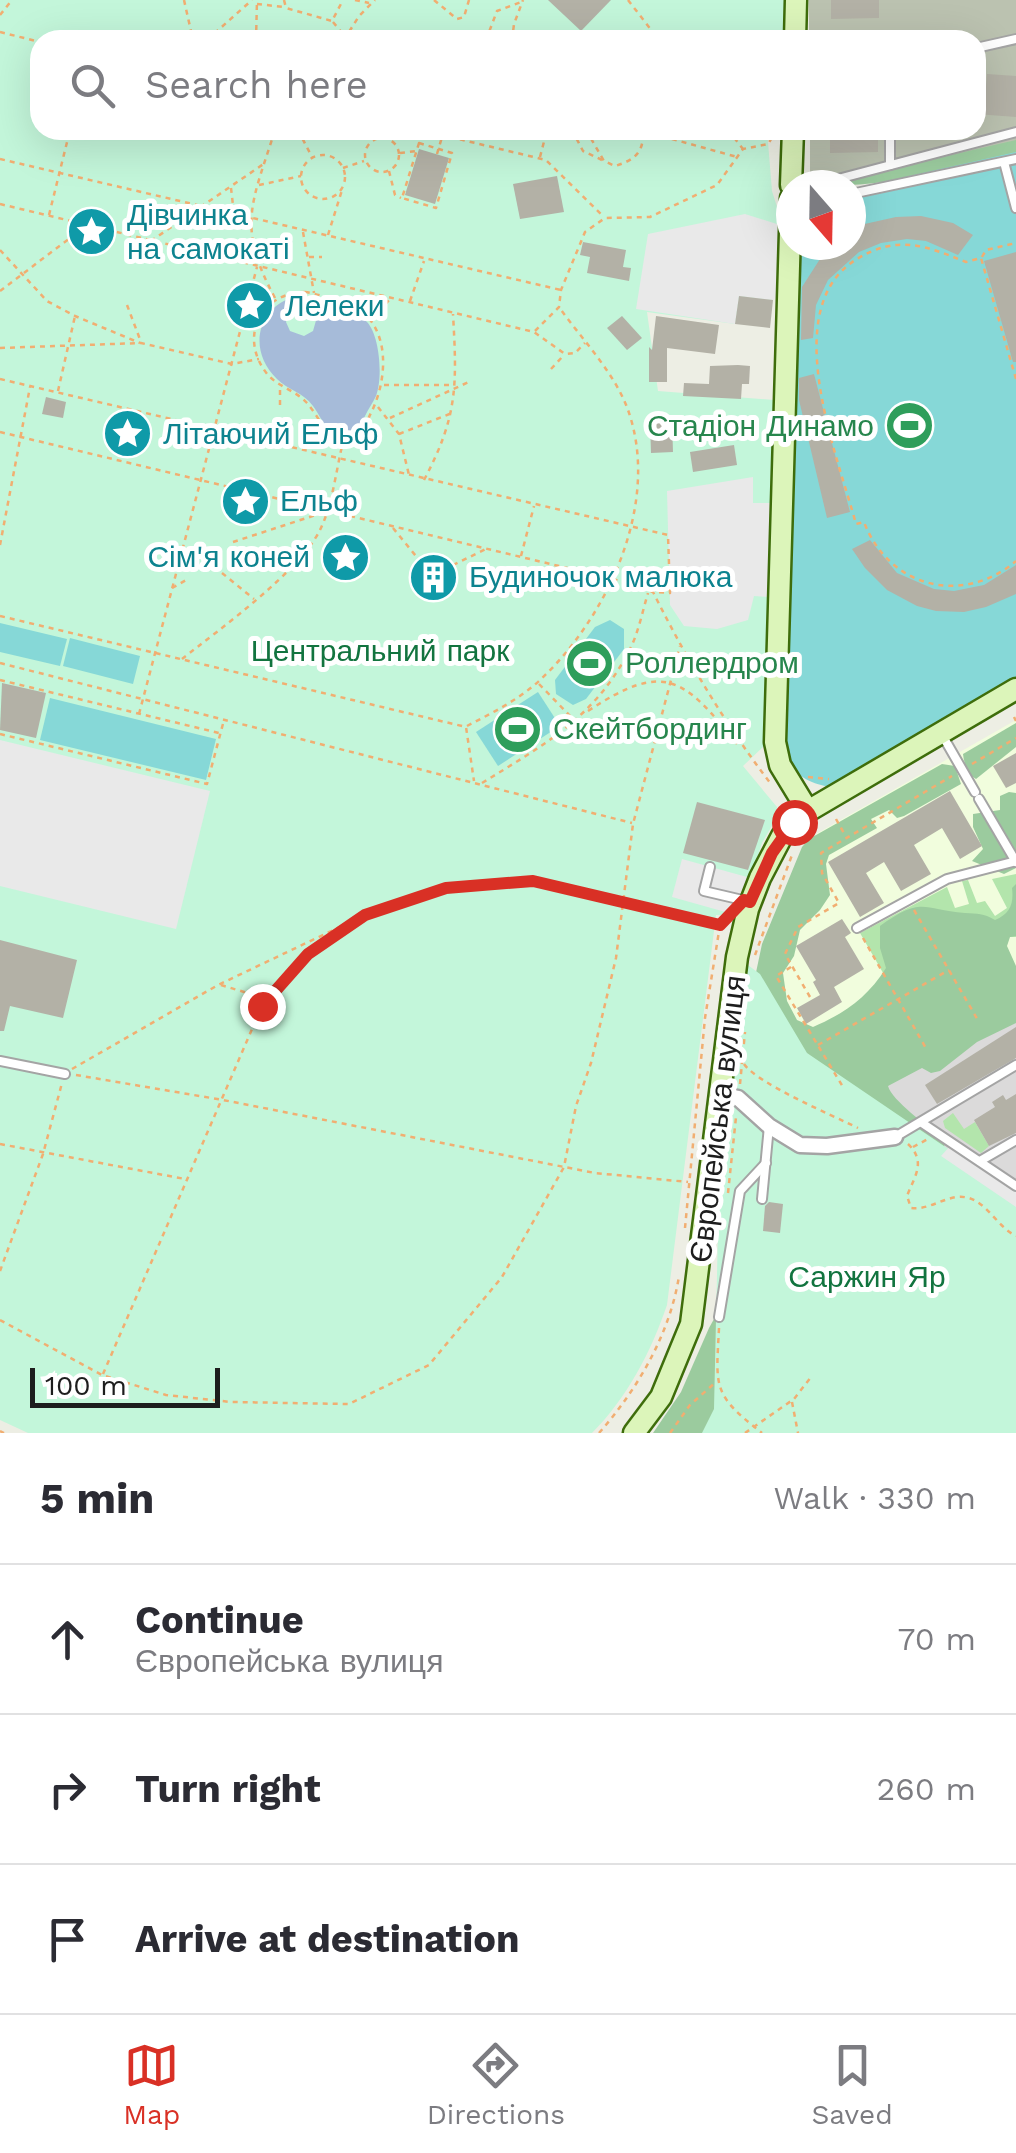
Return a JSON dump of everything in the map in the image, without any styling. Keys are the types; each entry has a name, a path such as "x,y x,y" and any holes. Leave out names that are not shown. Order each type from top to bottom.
{"main road":[{"path":"795,30 796,0"},
{"path":"792,170 793,140"},
{"path":"789,260 775,742 780,765 808,812"},
{"name":"Європейська вулиця","path":"634,1433 661,1396 691,1324 730,1097 737,958 747,901 780,839 808,812 1016,689"}],"street":[{"path":"730,1097 795,1143 811,1146 896,1138"}],"lane":[{"path":"986,46 1016,39"},
{"path":"866,172 1016,132"},
{"path":"890,140 890,166"},
{"path":"866,191 1016,160"},
{"path":"1004,162 1016,208"},
{"path":"858,928 946,878 1016,861 942,733"},
{"path":"710,867 704,891 747,901"},
{"path":"0,1060 64,1074"},
{"path":"896,1138 1016,1065"},
{"path":"922,1124 1016,1186"},
{"path":"762,1199 770,1126"},
{"path":"980,1162 1016,1140"},
{"path":"719,1317 740,1190 766,1163"}],"path":[{"path":"0,15 12,0"},
{"path":"184,0 191,30"},
{"path":"284,0 286,8"},
{"path":"332,21 344,0"},
{"path":"355,0 372,1"},
{"path":"434,0 458,19 464,16 470,0"},
{"path":"628,0 651,30"},
{"path":"255,1 332,21 339,30"},
{"path":"219,30 255,1"},
{"path":"255,1 256,30"},
{"path":"352,30 372,1"},
{"path":"490,30 497,11 522,1"},
{"path":"515,30 522,1"},
{"path":"0,32 30,40"},
{"path":"48,216 67,140"},
{"path":"273,140 249,218 257,266 275,298"},
{"path":"303,140 313,158"},
{"path":"374,140 368,145 366,160 372,169 389,171"},
{"path":"388,140 399,153 389,171"},
{"path":"438,151 441,140"},
{"path":"459,140 546,160 605,218"},
{"path":"539,158 544,140"},
{"path":"577,140 583,151 615,166 636,157 644,140"},
{"path":"592,140 604,161"},
{"path":"680,140 737,157"},
{"path":"736,140 743,149"},
{"path":"534,332 559,307 561,290 584,232 605,218 650,217 717,185 743,149 768,144 770,140"},
{"path":"389,171 395,196 436,208 452,153 419,144 402,198"},
{"path":"399,153 417,151"},
{"path":"328,236 344,184 343,168 330,156 313,158 305,165 302,176 308,193 322,198 336,194 344,184"},
{"path":"0,159 561,290"},
{"path":"343,168 366,160"},
{"path":"126,258 265,163"},
{"path":"258,186 302,176"},
{"path":"230,186 234,215"},
{"path":"0,204 534,332 565,354"},
{"path":"0,292 87,225"},
{"path":"302,231 314,293"},
{"path":"1016,243 986,250 981,258 966,262 935,248 910,244 883,247 853,261 834,279 820,308 815,339 818,374 856,524 864,522 890,563 922,582 954,587 989,580 1016,561"},
{"path":"0,250 47,301 74,316 141,343 232,364 259,359"},
{"path":"308,257 322,258"},
{"path":"981,258 1016,379"},
{"path":"410,302 424,259"},
{"path":"139,714 257,266"},
{"path":"296,292 314,293 370,320 381,354 382,385 361,439 342,443 326,430 302,398 268,375 259,359 255,339 261,314 275,298 296,292"},
{"path":"370,320 391,298"},
{"path":"127,305 141,343"},
{"path":"0,616 466,727 538,682 577,636 613,579 630,528 637,470 632,420 608,375 559,307"},
{"path":"424,480 453,412 456,386 452,312"},
{"path":"58,392 74,316"},
{"path":"0,348 141,343"},
{"path":"550,369 565,354 575,352 585,343"},
{"path":"0,379 534,506 668,534 670,593 0,432"},
{"path":"390,418 471,381"},
{"path":"382,385 456,386"},
{"path":"0,545 30,386"},
{"path":"280,386 280,405"},
{"path":"375,406 390,418 400,434 409,476"},
{"path":"400,434 453,412"},
{"path":"180,660 255,600 314,540 326,511 342,443"},
{"path":"521,558 534,506"},
{"path":"233,542 326,511"},
{"path":"393,527 421,562"},
{"path":"452,566 486,549"},
{"path":"437,557 452,566 455,579 450,591 431,598 420,592 414,580 421,562 437,557"},
{"path":"222,573 255,600"},
{"path":"172,588 188,578"},
{"path":"651,591 744,752"},
{"path":"481,784 583,715 626,656 651,591"},
{"path":"0,1320 102,1376 166,1395 231,1402 349,1404 430,1365 502,1277 564,1167 576,1106 606,1004 633,824 680,646"},
{"path":"0,663 633,824"},
{"path":"0,680 220,734"},
{"path":"583,715 618,691 652,681 671,682 702,700 778,793"},
{"path":"538,682 576,722"},
{"path":"0,734 207,784 224,718"},
{"path":"466,727 474,782"},
{"path":"810,996 785,954 798,927 839,903 822,873 821,852 1016,738"},
{"path":"801,773 814,779 834,778"},
{"path":"883,816 889,826"},
{"path":"836,819 846,838"},
{"path":"752,964 794,848"},
{"path":"0,1271 43,1154 64,1074 218,985 365,915 446,888 533,881 720,925"},
{"path":"908,900 979,1022"},
{"path":"684,1238 705,1018 720,925 747,901"},
{"path":"102,1376 262,1006 308,954 365,915"},
{"path":"858,928 927,1050"},
{"path":"792,966 776,976 843,1087"},
{"path":"818,1045 949,970"},
{"path":"218,985 254,995 262,1006"},
{"path":"727,1205 730,1097 742,1061 747,1018"},
{"path":"742,1061 750,1072 766,1082 870,1131"},
{"path":"64,1074 223,1100 564,1167 690,1182"},
{"path":"912,1148 938,1134"},
{"path":"896,1138 912,1148 918,1168 907,1196 911,1208 969,1198 1016,1236"},
{"path":"0,1144 188,1180"},
{"path":"599,1433 626,1400 646,1365 669,1315 680,1270"},
{"path":"719,1317 716,1381 723,1399 762,1433"},
{"path":"745,1433 792,1401 810,1376"},
{"path":"670,1433 690,1405 716,1381"},
{"path":"792,1401 798,1433"}],"shaded area":[{"path":"809,0 1016,0 1016,143 866,179 866,170 810,170 810,140 986,140 986,30 809,30"},
{"path":"1016,152 1016,689 835,788 802,777 782,748 798,260 866,260 866,186"},
{"path":"745,214 776,224 776,260 782,260 781,293 773,300 739,296 735,324 636,309 648,234"},
{"path":"296,296 318,299 361,317 371,328 379,358 378,388 355,438 344,440 333,434 309,401 281,383 268,368 262,355 261,331 265,319","holes":["302,305 317,317 313,331 304,336 290,331 286,322 289,312"]},
{"path":"753,477 753,503 772,503 768,597 754,596 748,620 717,629 684,626 670,605 667,491"},
{"name":"Роллердром","path":"610,620 624,629 624,649 586,699 573,705 556,694 555,680 595,627"},
{"path":"0,623 67,639 60,666 0,652"},
{"path":"70,638 140,656 133,684 63,666"},
{"name":"Скейтбординг","path":"538,692 560,726 498,766 476,732"},
{"path":"50,698 216,739 206,780 40,740"},
{"path":"1016,720 1016,1007 856,1098 762,974 816,834"},
{"path":"0,740 210,791 176,929 0,886"},
{"path":"682,859 747,877 736,915 672,897"},
{"path":"1016,1007 1016,1207 856,1098"},
{"path":"950,1146 1016,1191 1016,1207 941,1156"}],"green space":[{"name":"Центральний парк","path":"0,0 785,0 784,30 30,30 30,140 768,140 778,260 773,300 739,296 735,324 647,312 658,391 774,400 765,745 743,766 777,807 777,817 762,843 738,916 716,915 667,1305 637,1374 592,1433 28,1433 0,1420"},
{"path":"1016,140 1016,153 920,176 866,184 866,175"},
{"path":"1016,723 1016,747 976,779 973,777 963,754"},
{"path":"942,764 955,766 961,784 904,816 897,818 889,810 871,819 877,828 829,855 826,864 830,895 800,930 794,956 783,973 787,1001 797,1020 813,1027 854,1004 886,968 880,948 880,926 905,911 922,907 980,914 995,920 1010,908 1016,884 1016,936 1010,937 1007,946 1016,966 1016,1023 977,1042 940,1071 931,1073 922,1068 888,1086 903,1106 941,1139 945,1144 942,1152 855,1097 753,1005 762,944 802,847 809,839"},
{"path":"1016,793 1016,868 1004,874 972,861 983,849 973,827 973,814 1000,810 1000,796"},
{"path":"1016,874 1016,937 1006,937 886,978 860,933 947,887 955,908 969,904 962,881 968,880 977,903 985,901 995,916 1007,908 992,879"},
{"name":"Саржин Яр","path":"737,957 760,974 807,1053 1016,1195 1016,1433 702,1433 714,1409 721,1095"},
{"path":"953,1113 964,1129 975,1122 989,1146 981,1153 945,1128 943,1121"},
{"path":"723,1317 1016,1433 653,1433 681,1392 714,1319"}],"building":[{"path":"548,0 611,0 580,30"},
{"path":"831,0 879,0 879,18 831,19"},
{"path":"987,74 1016,76 1016,117 986,115"},
{"path":"830,140 878,140 878,152 830,153"},
{"path":"419,149 449,158 435,204 405,195"},
{"path":"557,176 564,212 520,219 513,184"},
{"path":"921,216 953,223 973,235 958,255 926,241 907,239 866,249 866,224"},
{"path":"583,242 626,250 623,267 631,268 629,281 587,273 590,257 580,255"},
{"path":"1016,252 1016,362 1013,362 984,261"},
{"path":"819,260 850,260 828,280 816,305 813,338 801,340 802,287"},
{"path":"739,296 773,300 770,328 735,324"},
{"path":"622,316 642,338 627,350 607,328"},
{"path":"656,316 719,325 715,354 667,348 667,382 649,382 649,347 652,350"},
{"path":"710,366 750,366 749,384 742,384 741,399 683,396 684,383 709,384"},
{"path":"814,374 850,512 827,518 799,400 799,378"},
{"path":"46,397 66,402 63,418 42,414"},
{"path":"650,422 672,422 673,452 651,453"},
{"path":"734,445 737,465 693,472 690,452"},
{"path":"870,540 897,573 934,589 954,591 984,585 1016,565 1016,594 964,612 917,606 887,590 865,568 852,549"},
{"name":"Будиночок малюка","path":"426,564 448,569 442,591 420,585"},
{"path":"2,683 46,693 36,738 0,730"},
{"path":"1016,753 1016,783 1006,788 993,766"},
{"path":"950,791 982,846 960,859 942,828 914,845 931,874 901,891 884,862 866,873 884,903 860,917 828,862"},
{"path":"697,802 765,820 748,870 683,853"},
{"path":"842,919 851,933 845,937 864,969 834,987 842,1002 806,1024 797,1008 820,995 813,982 816,980 796,946"},
{"path":"0,940 77,960 63,1018 10,1006 4,1031 0,1031"},
{"path":"1016,1027 1016,1058 937,1104 925,1085"},
{"path":"1016,1094 1016,1133 989,1146 974,1120 995,1107 992,1102 1003,1095 1006,1100"},
{"path":"769,1202 783,1204 780,1233 763,1231 765,1206"}],"place":[{"name":"Дівчинка на самокаті","path":"92,232"},
{"name":"Лелеки","path":"250,306"},
{"name":"Стадіон Динамо","path":"909,426"},
{"name":"Літаючий Ельф","path":"128,434"},
{"name":"Ельф","path":"245,501"},
{"name":"Сім'я коней","path":"345,557"},
{"name":"Будиночок малюка","path":"434,577"},
{"name":"Роллердром","path":"590,663"},
{"name":"Скейтбординг","path":"518,729"}],"route":[{"path":"262,1006 308,954 365,915 446,888 533,881 720,925 744,900 750,902 772,853 794,822"}]}
